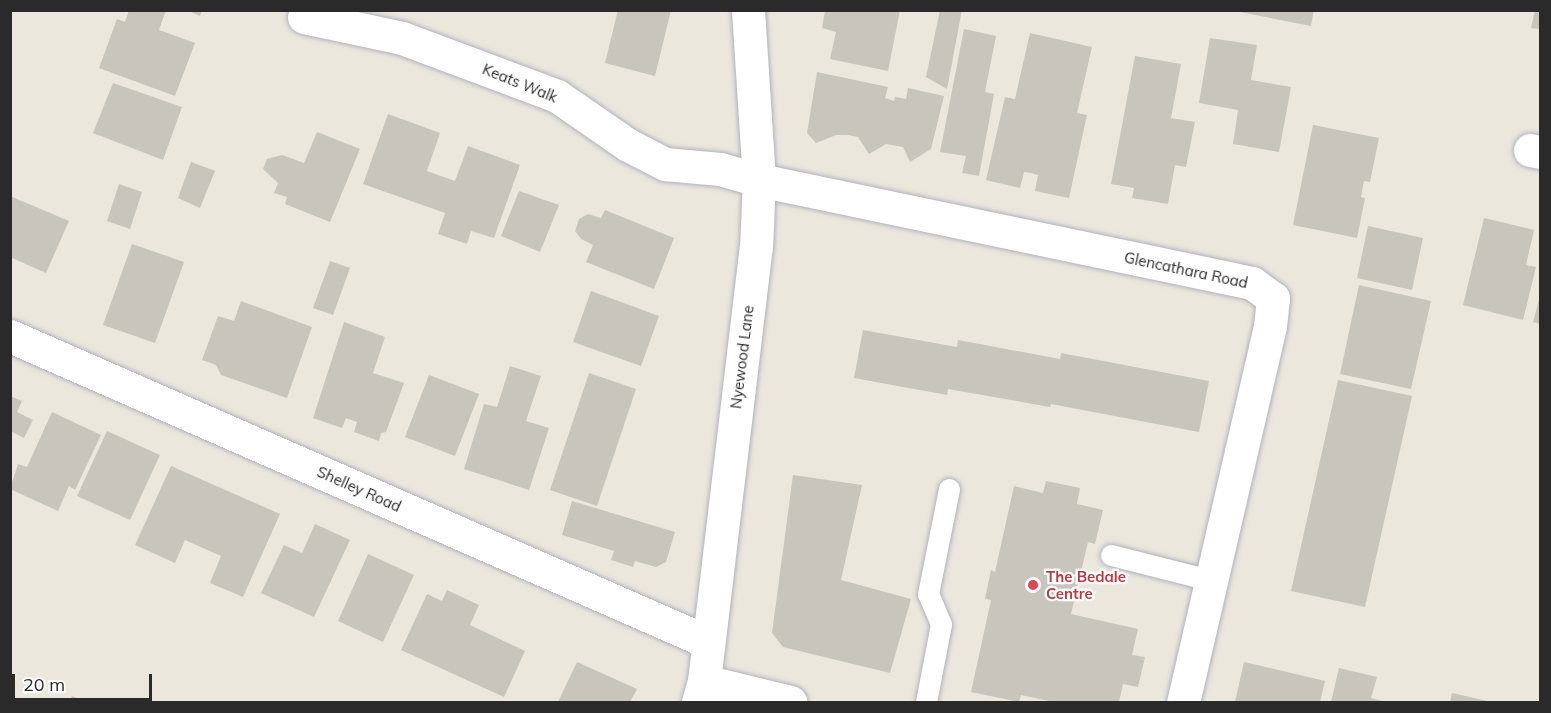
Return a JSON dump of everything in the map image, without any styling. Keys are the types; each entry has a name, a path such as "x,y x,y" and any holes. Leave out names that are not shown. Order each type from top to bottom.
{"street":[{"name":"Nyewood Lane","path":"701,692 756,248 759,180 748,10"},
{"name":"Keats Walk","path":"304,17 402,38 557,96 628,145 664,164 720,169 759,180"},
{"name":"Glencathara Road","path":"759,180 1252,283 1273,298 1270,326 1183,702"},
{"name":"Shelley Road","path":"10,336 708,642"},
{"path":"701,692 790,702"}],"lane":[{"path":"926,702 941,624 928,594 949,489"},
{"path":"1111,555 1210,580"}],"building":[{"path":"129,10 166,10 159,30 195,43 175,96 99,68 117,19 125,22"},
{"path":"187,10 202,10 200,16"},
{"path":"618,10 671,10 655,76 605,63"},
{"path":"900,10 888,71 830,59 836,32 822,28 825,11"},
{"path":"940,10 962,10 947,89 926,77"},
{"path":"1230,10 1314,10 1311,26"},
{"path":"1535,10 1540,10 1540,29 1531,28"},
{"path":"964,29 996,36 985,92 994,94 979,176 962,173 966,156 940,152"},
{"path":"1030,33 1092,47 1077,113 1087,115 1069,198 1035,191 1038,175 1031,173 1024,172 1020,188 986,180 1005,97 1015,99"},
{"path":"1210,38 1257,45 1251,80 1291,87 1279,152 1233,144 1238,110 1199,103"},
{"path":"1135,56 1181,64 1171,118 1195,122 1186,167 1175,165 1168,204 1132,198 1134,188 1111,184"},
{"path":"817,72 888,87 885,98 894,101 895,97 906,99 908,88 944,96 931,149 910,162 903,147 886,144 869,154 858,137 836,135 816,143 807,133"},
{"path":"113,83 182,107 163,160 93,133"},
{"path":"388,114 440,133 427,171 455,181 468,146 520,165 494,238 471,231 467,244 438,234 445,213 363,184"},
{"path":"1313,125 1379,138 1370,182 1364,181 1361,197 1365,198 1357,238 1293,225"},
{"path":"317,132 360,149 330,222 285,204 287,197 274,193 278,183 263,169 267,159 282,155 304,163"},
{"path":"191,162 215,171 200,208 178,198"},
{"path":"119,184 142,192 130,229 107,221"},
{"path":"519,191 559,205 540,252 501,236"},
{"path":"10,196 69,221 46,273 10,257"},
{"path":"605,210 674,238 654,289 586,262 593,245 581,239 575,231 579,219 588,214 601,218"},
{"path":"1484,218 1534,230 1526,265 1536,267 1523,320 1463,305"},
{"path":"1368,226 1423,238 1412,290 1357,278"},
{"path":"132,244 184,262 155,343 103,325"},
{"path":"330,261 350,268 333,315 313,308"},
{"path":"1359,285 1431,301 1411,389 1340,374"},
{"path":"591,291 659,316 641,366 573,342"},
{"path":"1540,296 1540,324 1533,322"},
{"path":"241,301 312,327 287,398 221,375 216,365 202,360 218,316 234,321"},
{"path":"344,322 385,337 373,373 404,383 386,432 381,433 379,441 354,432 357,422 346,418 342,428 313,418"},
{"path":"863,330 957,347 958,340 1060,359 1061,353 1209,381 1199,432 1051,404 1050,407 948,389 947,395 854,378"},
{"path":"510,366 541,376 526,421 549,428 529,490 464,469 484,404 497,407"},
{"path":"589,373 636,389 597,506 550,490"},
{"path":"429,375 479,394 455,456 405,437"},
{"path":"1338,380 1412,396 1365,607 1291,591"},
{"path":"10,396 22,401 17,412 33,420 24,438 10,431"},
{"path":"52,412 101,435 75,490 69,486 58,511 10,489 18,464 27,467"},
{"path":"107,431 160,455 130,520 77,496"},
{"path":"171,466 280,514 243,597 210,583 221,556 185,540 175,563 135,545"},
{"path":"793,475 862,485 841,580 911,599 890,673 783,647 772,633"},
{"name":"The Bedale Centre","path":"1046,481 1080,488 1077,504 1103,510 1095,544 1088,542 1071,614 1138,629 1132,655 1145,657 1138,687 1123,684 1119,702 1054,702 1021,695 1019,702 971,692 991,600 985,599 991,570 995,572 1014,486 1043,493"},
{"path":"572,501 675,532 666,562 656,567 635,561 633,567 611,560 614,551 562,535"},
{"path":"315,524 350,540 314,617 261,593 284,545 302,553"},
{"path":"368,554 414,575 383,642 338,621"},
{"path":"447,590 479,605 470,625 525,651 504,697 401,650 427,594 442,601"},
{"path":"577,662 637,689 630,702 558,702"},
{"path":"1244,662 1325,681 1320,702 1235,702"},
{"path":"1339,668 1377,677 1371,698 1386,702 1331,702"},
{"path":"1452,693 1492,702 1450,702"},
{"path":"72,696 86,702 69,702"}],"place":[{"name":"The Bedale Centre","path":"1033,585"}]}
